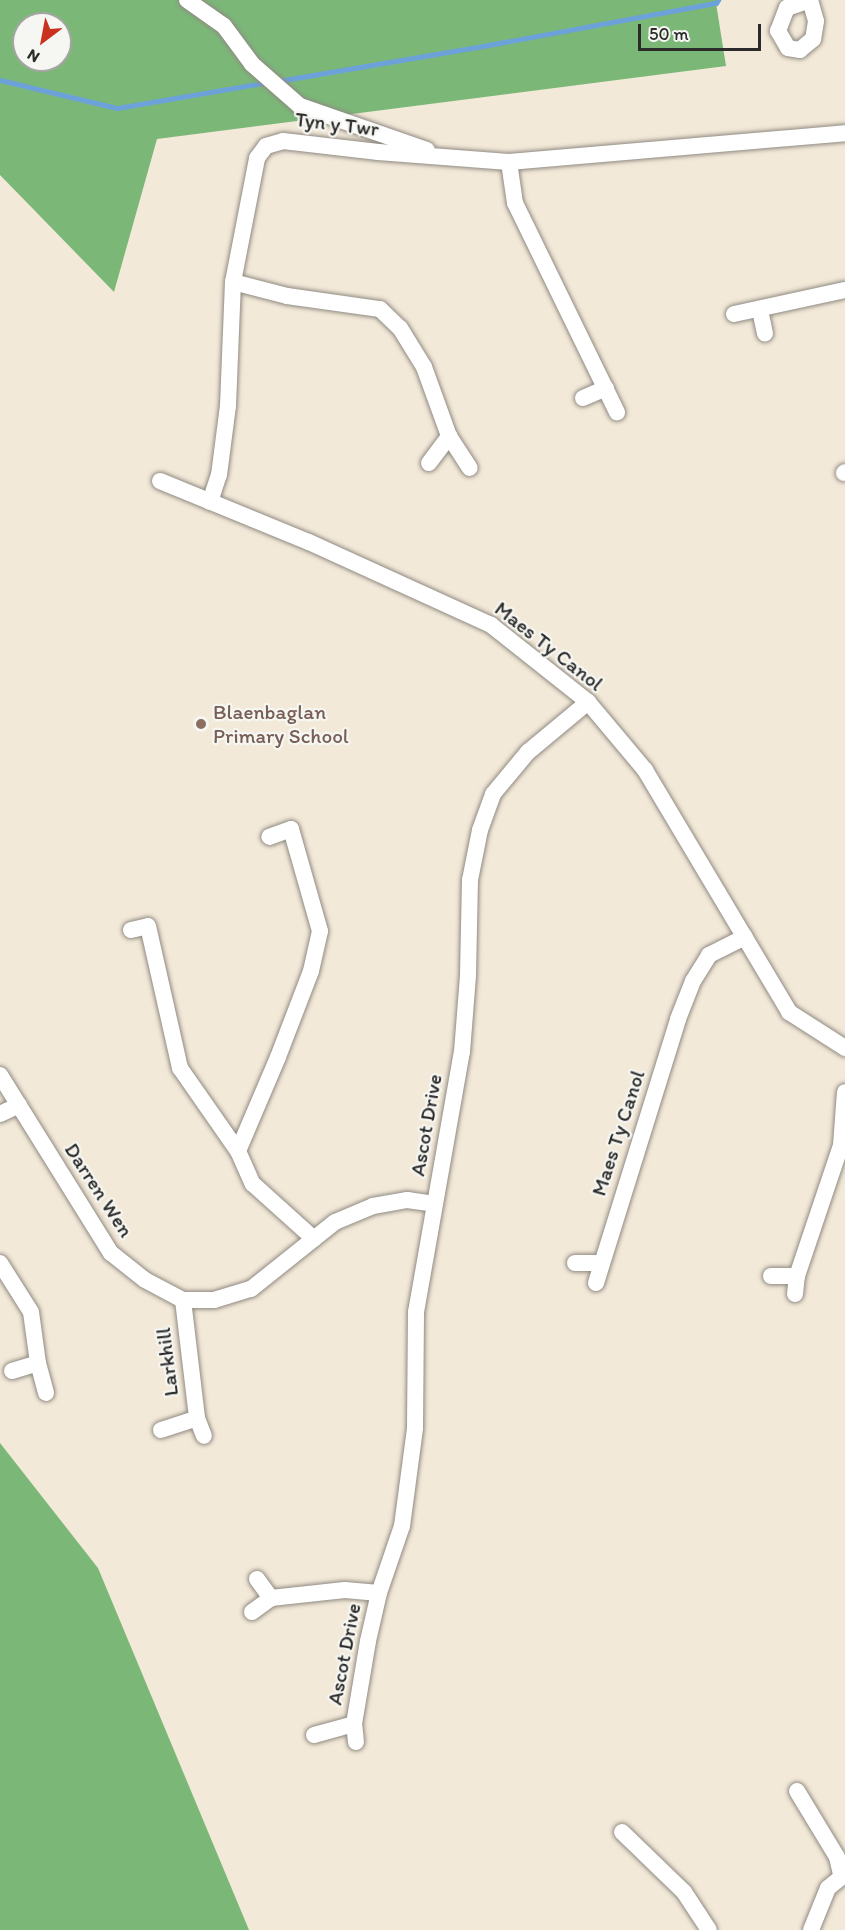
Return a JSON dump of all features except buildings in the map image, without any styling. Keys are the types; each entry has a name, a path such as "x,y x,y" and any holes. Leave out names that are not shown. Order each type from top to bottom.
{"street":[{"path":"186,0 224,26 252,64 300,106 450,158"},
{"name":"Tyn y Twr","path":"210,502 219,475 228,406 233,282 257,158 266,146 284,141 509,162 845,133"},
{"path":"509,162 515,202 617,412"},
{"path":"233,282 287,296 380,309 400,328 424,367 449,436 470,468"},
{"path":"734,314 845,290"},
{"path":"760,310 765,333"},
{"path":"583,398 606,388"},
{"path":"429,463 449,436"},
{"name":"Maes Ty Canol","path":"160,481 309,542 491,625 588,702 645,770 789,1012 845,1048"},
{"name":"Ascot Drive","path":"356,1742 354,1724 379,1593 402,1526 415,1428 416,1312 462,1052 468,975 470,879 480,830 493,794 528,752 588,702"},
{"path":"238,1151 311,971 320,931 291,830 269,837"},
{"path":"131,930 148,926 180,1068 238,1151 253,1184 314,1239"},
{"name":"Maes Ty Canol","path":"596,1283 678,1019 693,981 710,955 744,937"},
{"name":"Darren Wen","path":"0,1075 111,1253 146,1280 183,1300 214,1300 251,1289 335,1222 373,1206 407,1200 435,1204"},
{"path":"795,1294 797,1276 841,1145 845,1092"},
{"path":"0,1114 19,1105"},
{"path":"0,1263 31,1312 38,1363 46,1393"},
{"path":"575,1263 601,1263"},
{"path":"771,1276 797,1276"},
{"name":"Larkhill","path":"183,1300 197,1418 204,1436"},
{"path":"12,1371 38,1363"},
{"name":"Larkhill","path":"162,1430 197,1418"},
{"path":"252,1612 271,1598 257,1579"},
{"name":"Ascot Drive","path":"271,1598 345,1590 379,1593"},
{"name":"Ascot Drive","path":"314,1735 354,1724"},
{"path":"797,1791 837,1857 843,1874 828,1888 812,1930"},
{"path":"622,1832 684,1892 709,1930"}],"green space":[{"path":"0,0 718,0 716,3 726,66 157,139 114,292 0,175"},
{"path":"0,1443 98,1568 249,1930 0,1930"}],"waterway":[{"path":"278,81 483,46 716,3 718,0"},
{"path":"0,80 117,108 269,82"}],"place":[{"name":"Blaenbaglan Primary School","path":"201,724"}]}
